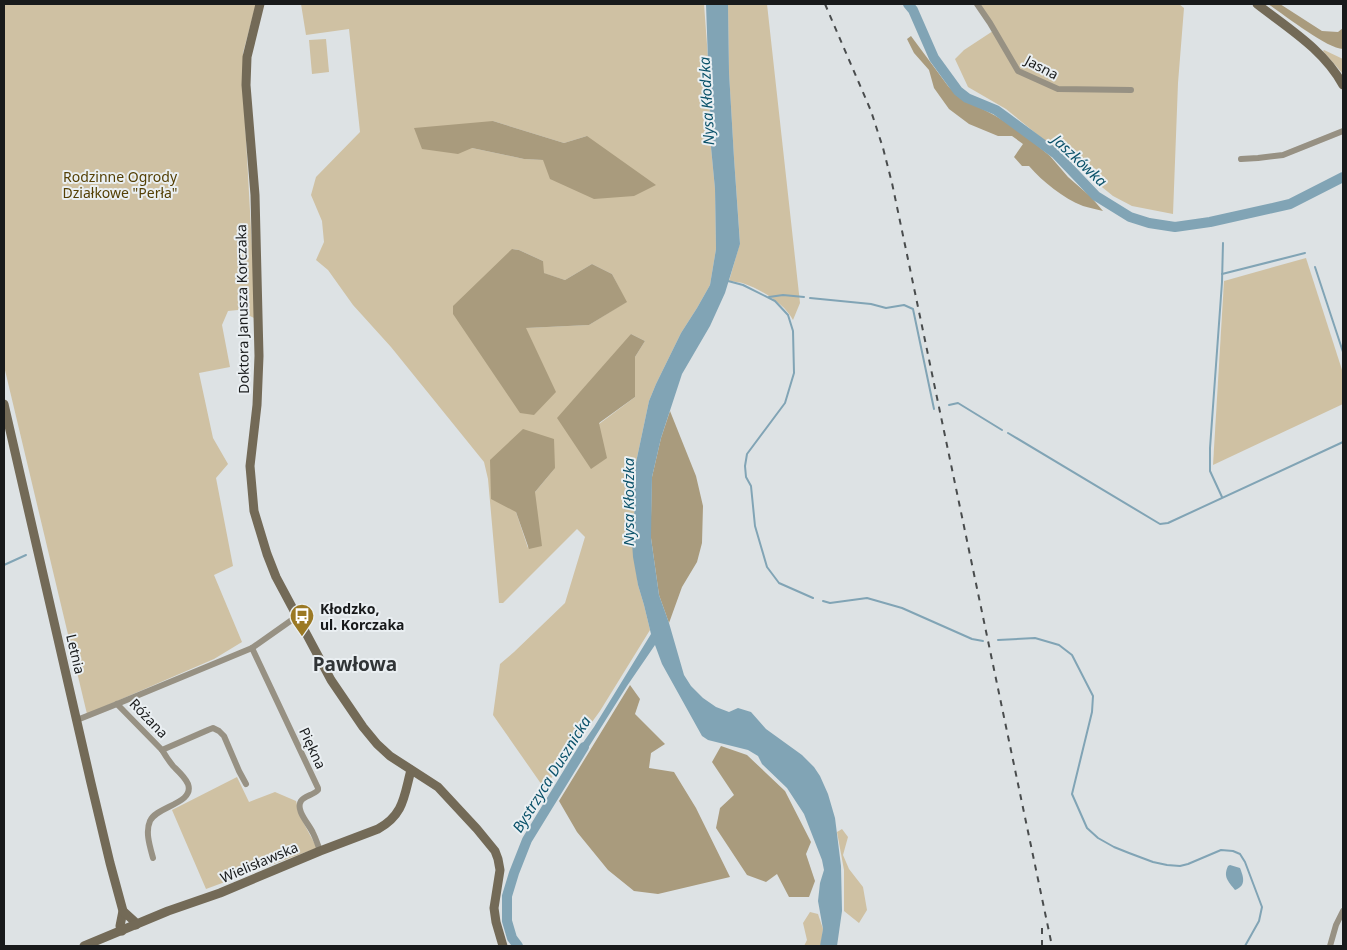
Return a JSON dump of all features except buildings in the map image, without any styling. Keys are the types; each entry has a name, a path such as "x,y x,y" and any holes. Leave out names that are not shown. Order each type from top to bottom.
{"street":[{"name":"Doktora Janusza Korczaka","path":"260,4 248,57 246,85 255,194 259,356 257,405 250,466 254,511 276,577 296,617 331,680 363,727 390,756 438,787 495,851 500,870 494,908 503,946"},
{"name":"Jasna","path":"977,4 1018,71 1058,89 1130,90"},
{"path":"1257,4 1306,40 1328,62 1341,78 1343,85"},
{"path":"1240,159 1283,155 1343,131"},
{"name":"Letnia","path":"4,404 110,863 123,911 120,926 122,931"},
{"path":"77,720 252,648 296,617"},
{"name":"Piękna","path":"252,648 318,788 316,792 302,799 301,812 311,828 320,851"},
{"name":"Różana","path":"118,704 162,750 186,780 189,789 188,794 182,800 157,813 150,821 148,828 149,842 153,858"},
{"name":"Różana","path":"162,750 213,728 224,736 246,784"},
{"name":"Wielisławska","path":"84,946 378,829 395,817 401,808 411,770"},
{"name":"Letnia","path":"123,911 136,925"},
{"path":"1330,946 1336,925 1343,911"}],"green space":[{"name":"Rodzinne Ogrody Działkowe \"Perła\"","path":"4,4 256,4 243,53 243,85 256,319 238,310 228,311 222,325 230,367 199,373 213,438 228,464 216,478 233,566 214,575 242,642 214,659 87,714 4,366"},
{"path":"301,4 704,4 711,147 715,189 716,249 710,285 681,333 649,401 634,472 633,495 635,509 631,527 638,585 650,630 600,711 544,788 493,715 500,664 565,603 585,537 577,529 503,603 499,603 488,479 484,462 391,347 353,305 328,270 316,260 324,242 322,221 311,195 316,177 360,132 349,29 306,35","holes":["493,121 564,143 587,136 543,160 524,159 472,148","513,249 543,261 543,273 565,280 592,264 612,274 626,302 589,325 526,328","631,334 645,341 635,357 635,397 599,424","555,468 535,492 528,548 516,512"]},
{"path":"728,4 767,4 800,303 793,320 785,308 766,294 743,283 729,281 740,243 729,72"},
{"path":"980,4 1179,4 1184,8 1178,83 1173,214 1132,206 1113,196 1006,109 968,87 955,59 964,50 996,29"},
{"path":"326,39 329,72 312,74 309,40"},
{"path":"1323,51 1343,59 1343,74"},
{"path":"1306,258 1343,373 1343,404 1213,465 1224,281"},
{"path":"237,777 249,802 275,792 296,801 302,820 317,848 206,889 172,810"},
{"path":"842,829 848,837 843,855 849,869 863,887 867,910 859,923 844,911 844,870 837,832"},
{"path":"810,912 818,914 823,929 821,946 804,946 807,940 803,923"}],"shaded area":[{"path":"1268,4 1280,4 1322,31 1338,32 1343,28 1343,49 1316,37"},
{"path":"911,36 948,86 959,97 1017,129 1050,156 1068,177 1091,197 1103,211 1083,206 1068,199 1047,184 1029,166 1022,166 1014,157 1023,144 1012,136 998,136 969,124 949,109 934,88 929,70 914,53 907,39"},
{"path":"493,121 564,143 587,136 656,185 634,196 594,199 550,179 543,160 524,159 472,148 458,154 422,149 414,128"},
{"path":"512,249 519,250 543,261 544,273 565,280 592,264 612,274 627,302 589,325 526,328 556,392 534,415 520,413 453,314 453,306"},
{"path":"631,334 645,341 635,357 635,397 599,423 607,458 591,469 557,418"},
{"path":"670,411 696,476 703,506 702,543 697,562 682,587 669,623 659,595 651,538 651,517 652,477 661,438"},
{"path":"523,429 554,439 555,468 535,492 542,546 529,549 516,512 491,499 490,460"},
{"path":"630,685 640,699 635,714 665,744 651,753 649,768 674,772 696,808 730,877 658,894 634,891 608,870 577,832 559,801"},
{"path":"721,746 747,755 785,791 811,842 806,854 815,881 809,897 789,897 777,874 766,882 747,875 716,828 720,808 734,795 712,762"}],"water":[{"path":"706,4 728,4 729,72 740,244 725,293 710,326 682,374 661,438 652,477 651,538 659,595 684,675 691,686 716,707 729,712 738,708 751,712 766,729 802,755 820,776 835,818 841,866 842,911 837,946 820,946 823,929 818,901 824,870 804,814 787,788 762,764 758,756 748,750 708,740 702,736 662,664 655,645 578,764 575,754 594,727 651,634 638,585 633,557 631,527 635,509 633,495 634,472 649,401 681,333 710,285 716,249"},
{"path":"1228,866 1240,868 1242,875 1242,884 1235,890 1226,876"}],"waterway":[{"name":"Jaszkówka","path":"908,4 913,10 934,58 958,91 967,98 996,110 1007,118 1056,154 1096,196 1130,217 1149,223 1175,227 1210,222 1290,204 1343,177"},
{"path":"1222,497 1210,471 1210,448 1223,243"},
{"path":"1222,274 1305,253"},
{"path":"1315,267 1343,352"},
{"path":"728,281 743,285 775,301 788,315 793,331 794,373 785,403 747,454 745,466 746,477 751,486 755,526 767,567 779,583 813,598"},
{"path":"769,297 783,295 804,297"},
{"path":"810,298 871,304 886,308 904,305 913,309 934,409"},
{"path":"949,405 958,403 1002,430"},
{"path":"1008,433 1160,524 1168,523 1343,442"},
{"path":"4,565 26,555"},
{"path":"823,601 830,603 867,598 902,608 972,639 983,641"},
{"path":"998,640 1035,638 1059,645 1072,655 1093,696 1092,712 1072,794 1087,828 1098,838 1129,853 1167,865 1180,866 1188,864 1221,850 1240,854 1245,862 1262,907 1259,921 1245,946"},
{"name":"Bystrzyca Dusznicka","path":"518,946 512,938 507,921 507,896 514,873 527,840 584,747"}],"railway":[{"path":"825,4 871,111 892,183 1052,946"},
{"path":"1042,923 1042,946"}],"place":[{"name":"Kłodzko, ul. Korczaka","path":"302,637"}],"district":[{"name":"Pawłowa","path":"355,664"}],"water label":[{"name":"Nysa Kłodzka","path":"706,101"},
{"name":"Nysa Kłodzka","path":"628,502"}]}
